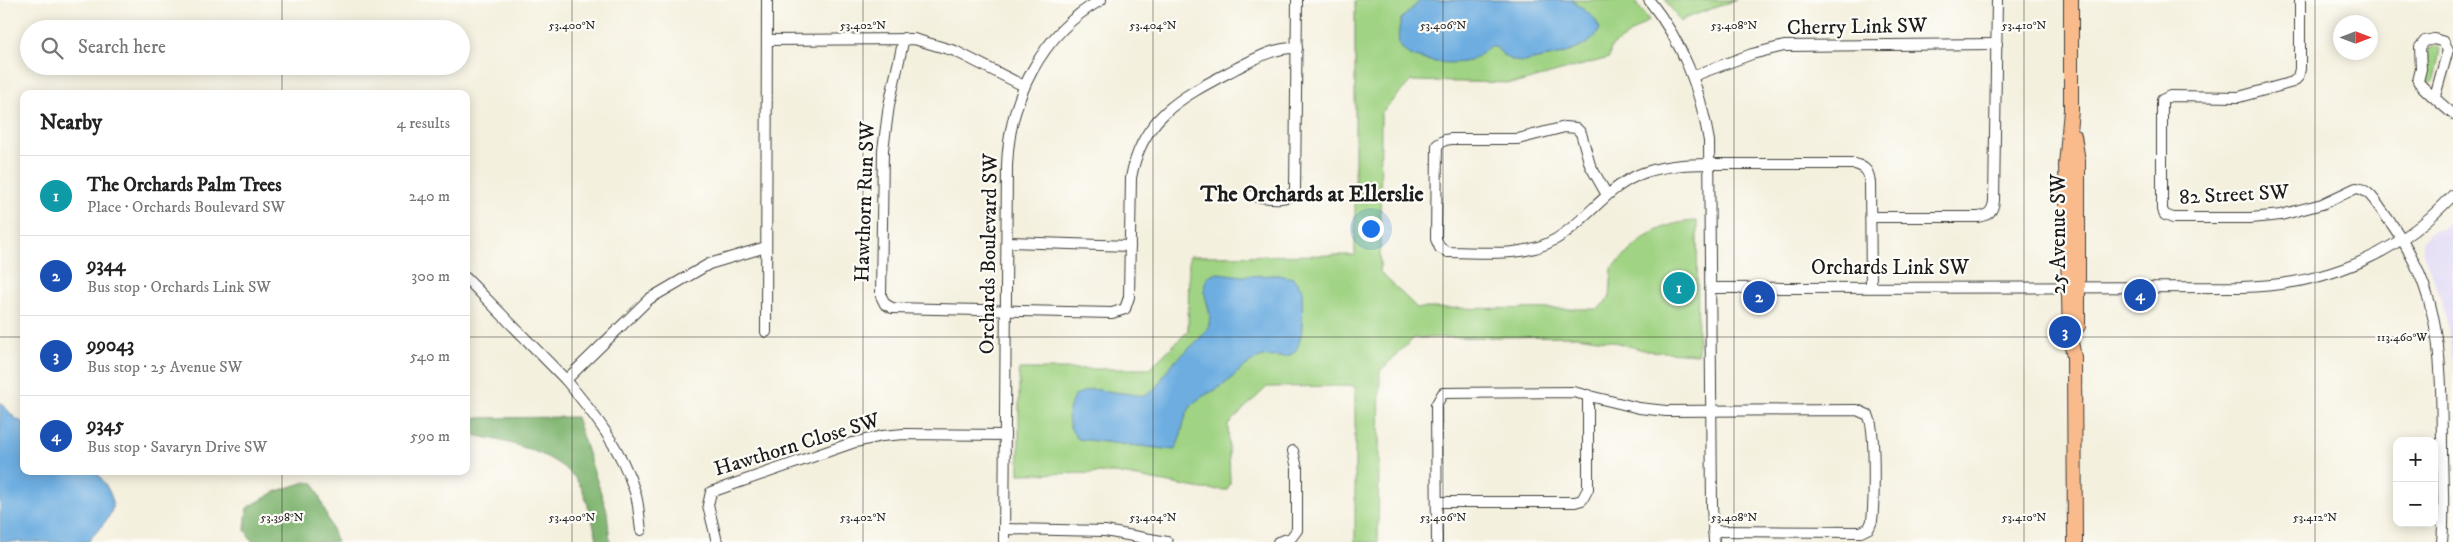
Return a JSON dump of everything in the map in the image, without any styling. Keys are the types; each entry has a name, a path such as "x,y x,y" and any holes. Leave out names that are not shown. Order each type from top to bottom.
{"main road":[{"name":"25 Avenue SW","path":"2071,0 2071,110 2078,161 2074,287 2078,337 2074,357 2075,542"}],"street":[{"path":"766,332 767,0"},
{"name":"Orchards Boulevard SW","path":"1004,542 1008,148 1014,113 1024,86 1040,56 1053,39 1082,13 1101,0"},
{"path":"1250,196 1286,198 1293,194 1295,190 1297,0"},
{"path":"1649,0 1680,46 1694,76 1705,115 1710,164 1711,411 1714,542"},
{"path":"1871,217 1978,217 1990,213 1994,202 1997,0"},
{"name":"82 Street SW","path":"2300,0 2300,69 2298,77 2284,85 2239,96 2170,96 2164,98 2160,108 2160,206 2165,215 2173,218 2251,218 2281,215 2308,209 2353,188 2360,188 2366,191 2403,240"},
{"path":"767,40 904,38 934,44 955,51 1024,86"},
{"name":"Hawthorn Run SW","path":"904,38 888,105 883,150 883,301 892,308 1007,309"},
{"path":"2435,96 2448,50 2444,42 2434,39 2425,41 2420,47 2421,69 2418,80 2421,86 2435,96 2453,114"},
{"name":"Cherry Link SW","path":"1694,76 1752,54 1784,46 1997,44"},
{"path":"1007,309 1112,313 1126,309 1129,297 1130,192 1134,162 1138,149 1154,124 1167,110 1186,95 1261,56 1281,49 1296,48"},
{"path":"1606,195 1590,165 1581,133 1576,128 1565,128 1518,139 1451,139 1437,145 1436,239 1440,248 1448,252 1505,252 1550,246 1606,195 1628,180 1646,172 1674,166 1710,164 1855,164 1862,166 1866,170 1870,183 1871,286"},
{"name":"Orchards Link SW","path":"1711,288 1871,286 2242,287 2287,285 2348,268 2403,240 2453,195"},
{"path":"2403,240 2425,286 2439,342 2442,542"},
{"path":"1008,242 1130,246"},
{"path":"566,380 648,299 709,264 766,247"},
{"path":"470,282 566,380 599,420 618,451 635,493 641,530"},
{"path":"1437,542 1436,405 1443,393 1565,391 1649,410 1857,410 1868,414 1872,424 1872,521 1866,530 1713,531"},
{"path":"1437,502 1575,502 1582,500 1588,489 1588,395"},
{"name":"Hawthorn Close SW","path":"717,542 708,505 710,492 852,443 889,435 1005,435"},
{"path":"1278,542 1291,538 1297,530 1297,468 1293,451"},
{"path":"1004,529 1079,530 1167,542"}],"shaded area":[{"path":"2453,220 2453,385 2448,327 2440,296 2422,250 2422,242 2433,230 2443,229"}],"green space":[{"path":"1355,0 1632,0 1635,2 1649,20 1611,47 1609,58 1517,83 1411,81 1381,113 1380,272 1417,308 1598,309 1610,297 1612,268 1631,249 1660,229 1683,222 1697,221 1698,354 1647,351 1611,341 1577,336 1414,338 1380,371 1378,542 1355,542 1355,386 1267,387 1228,424 1230,483 1227,490 1202,489 1116,473 1019,474 1019,369 1149,369 1188,331 1189,256 1355,255"},
{"path":"1665,0 1736,0 1686,18 1681,22"},
{"path":"2437,46 2440,49 2434,81 2429,84 2425,80 2427,55 2429,48"},
{"path":"576,417 607,511 610,542 596,542 594,527 583,491 575,478 563,467 532,450 470,435 470,418"},
{"path":"305,482 314,483 337,542 253,542 245,530 247,508 275,492"}],"water":[{"path":"1421,0 1572,0 1595,19 1600,29 1586,44 1567,53 1555,56 1524,62 1515,61 1502,54 1496,47 1489,47 1474,59 1457,63 1445,63 1421,59 1411,55 1403,50 1399,43 1398,34 1401,19"},
{"path":"1218,273 1242,276 1278,275 1293,278 1302,289 1302,329 1296,350 1285,357 1263,357 1251,362 1222,386 1196,401 1186,415 1180,439 1174,450 1078,439 1071,429 1068,418 1075,395 1091,389 1145,396 1151,392 1172,364 1207,329 1210,318 1204,289 1205,282 1208,276"},
{"path":"0,402 20,421 20,475 99,475 110,493 112,508 110,515 88,542 0,542"}],"place":[{"name":"The Orchards Palm Trees","path":"1679,288"},
{"name":"9345","path":"2140,295"},
{"name":"9344","path":"1759,297"},
{"name":"99043","path":"2065,332"}],"district":[{"name":"The Orchards at Ellerslie","path":"1312,194"}]}
